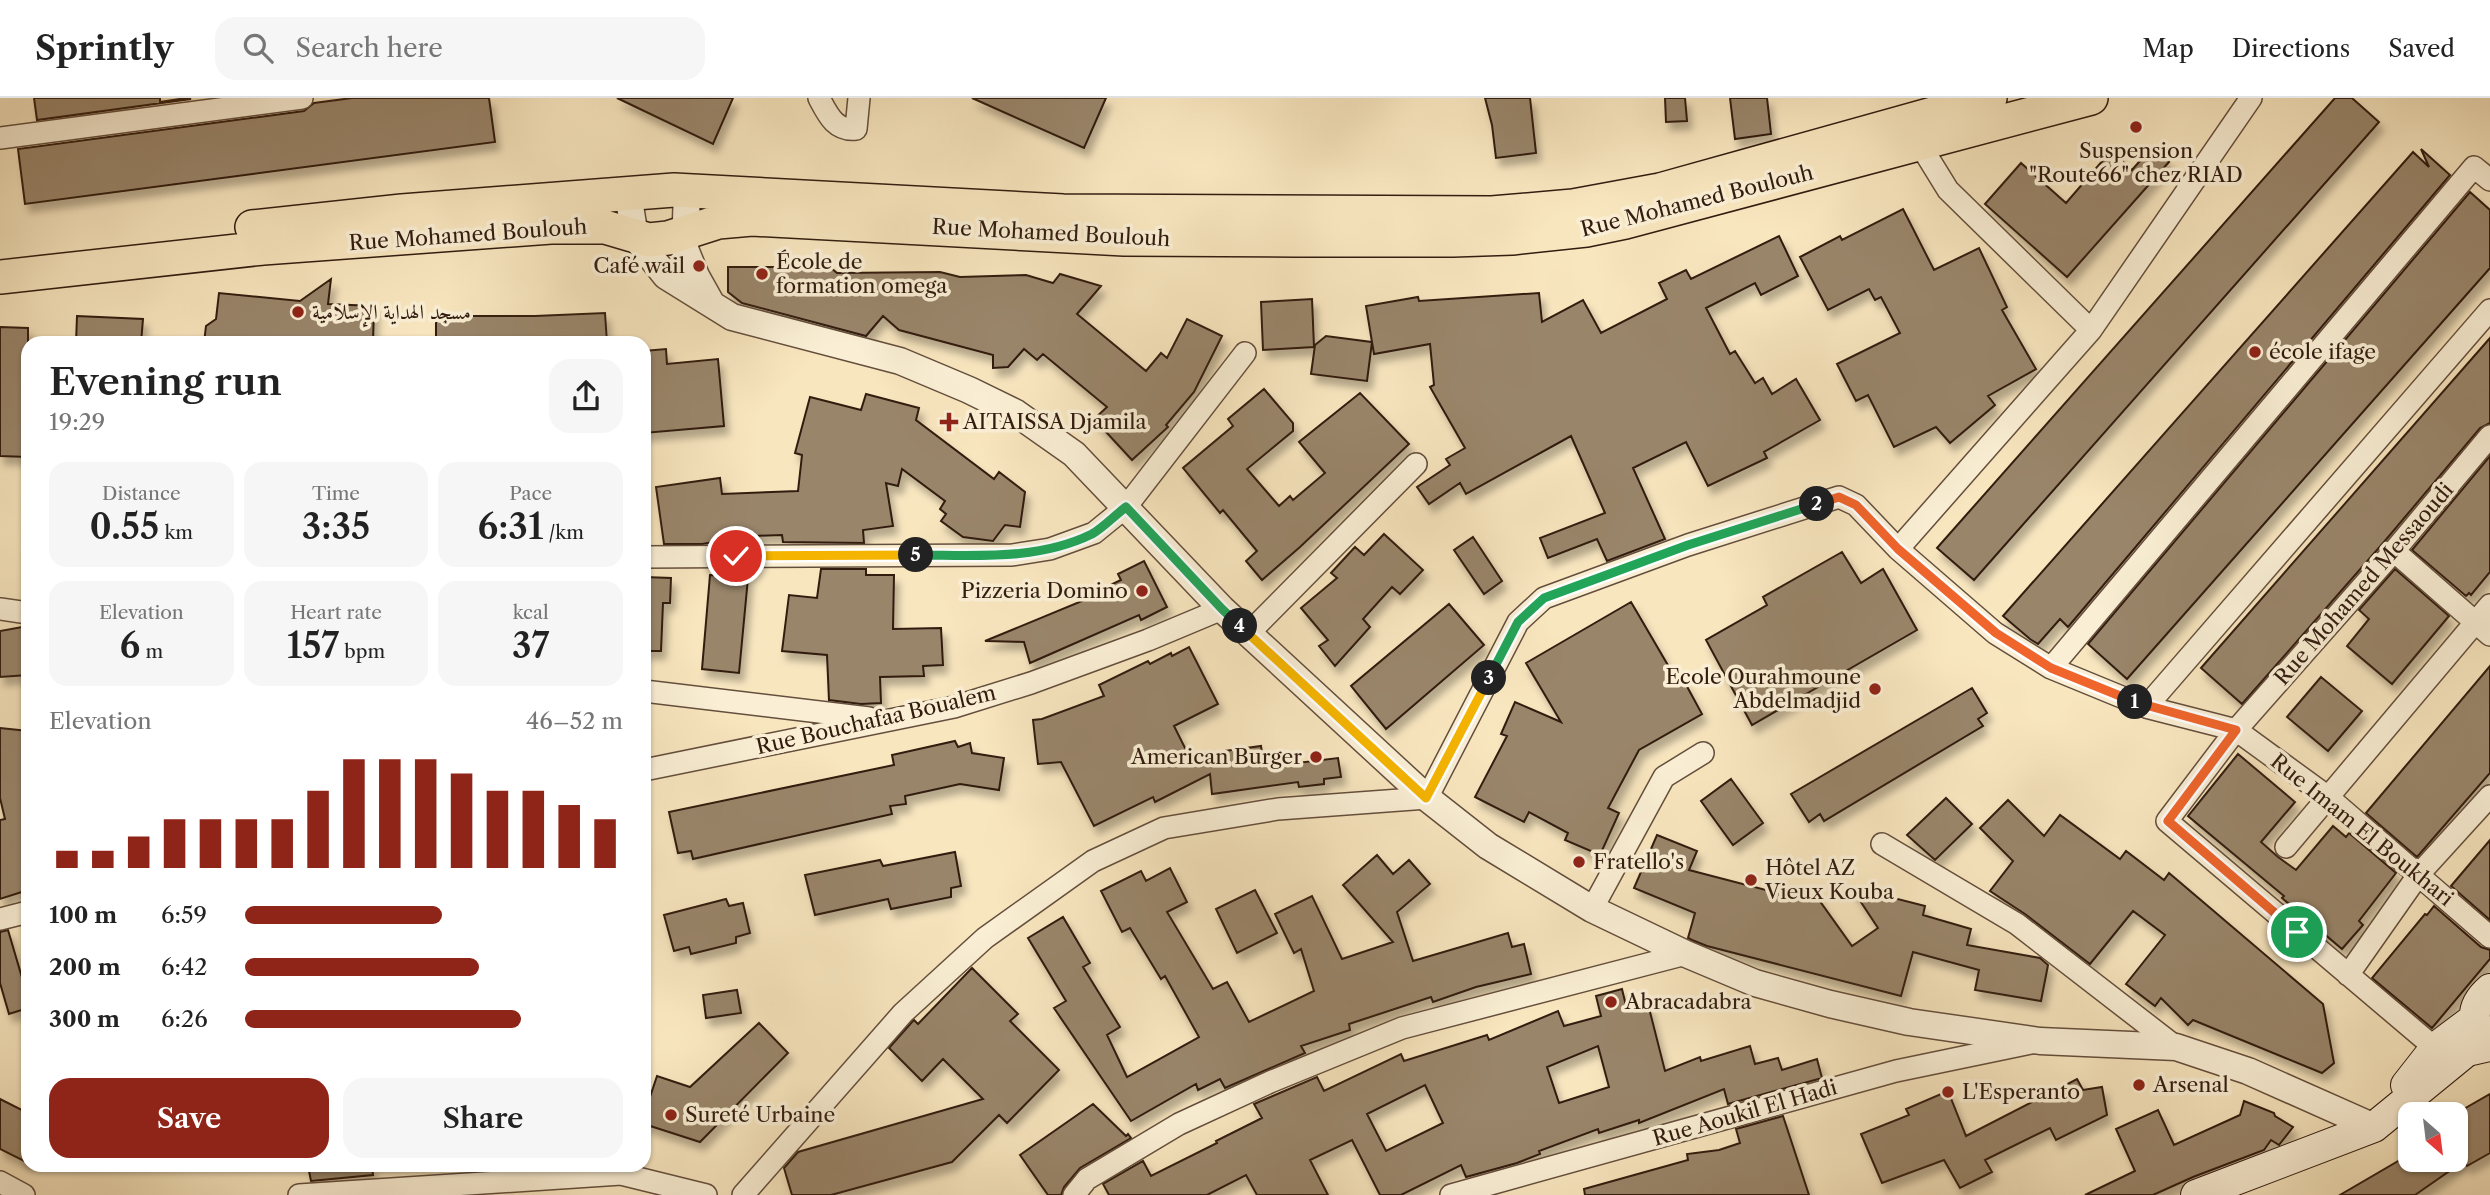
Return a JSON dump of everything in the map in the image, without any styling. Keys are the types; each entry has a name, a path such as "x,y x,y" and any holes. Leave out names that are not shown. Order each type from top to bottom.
{"main road":[{"path":"0,256 402,211 628,193 687,191 1063,211 1492,213 1573,206 1660,190 1990,98"},
{"name":"Rue Mohamed Boulouh","path":"0,277 263,248 551,226 605,227 649,240 668,238 718,222 752,219 1125,239 1512,238 1586,230 1625,222 2091,98"},
{"path":"2490,989 2477,1002 2475,1018 2477,1028 2490,1045"},
{"path":"2374,1127 2435,1048 2475,1018"},
{"path":"2196,1195 2374,1127 2467,1051 2490,1045"}],"street":[{"path":"0,138 302,98"},
{"path":"819,98 832,122 847,130 856,129 859,98"},
{"path":"1898,549 2091,330 2250,98"},
{"path":"1919,144 1948,190 2091,330"},
{"path":"2051,668 2474,167 2490,180"},
{"path":"687,191 685,249 710,303"},
{"path":"628,193 635,237 666,276 732,317 900,361 1016,413 1074,454 1222,609 1426,798 1488,846 1592,909 1686,954 1755,983 1829,1004 1909,1022 2040,1041 2176,1048 2248,1071 2374,1127"},
{"path":"2146,707 2490,310"},
{"path":"651,557 1012,555 1050,550 1094,533 1126,507 1245,353"},
{"name":"Rue Mohamed Messaoudi","path":"2348,975 2168,821 2236,730 2486,450"},
{"path":"1249,633 1416,464"},
{"name":"Rue Imam El Boukhari","path":"1426,798 1518,622 1544,598 1688,545 1839,497 1856,505 1898,549 1996,633 2051,668 2146,707 2236,730 2328,797 2490,937"},
{"path":"2395,551 2483,629"},
{"path":"2286,847 2328,797 2483,629 2490,605"},
{"path":"0,609 21,612"},
{"name":"Rue Bouchafaa Boualem","path":"651,769 954,707 1031,683 1148,640 1222,609"},
{"path":"651,692 888,720"},
{"path":"1592,909 1664,777 1703,753"},
{"path":"2435,1048 2348,975 2419,874 2490,796"},
{"path":"743,1195 903,1013 985,938 1093,861 1164,828 1278,809 1426,798"},
{"path":"1882,844 2017,924 2176,1048"},
{"path":"0,919 21,914"},
{"path":"1074,1195 1087,1179 1179,1124 1270,1082 1402,1027 1686,954"},
{"name":"Rue Aoukil El Hadi","path":"1451,1195 1896,1072 2040,1041"},
{"path":"299,1195 595,1172"},
{"path":"628,1172 706,1195"},
{"path":"0,1182 24,1195"}],"building":[{"path":"34,98 160,98 160,102 191,99 37,120"},
{"path":"352,98 489,98 495,142 25,204 18,149 304,111 314,103"},
{"path":"617,98 733,98 713,144"},
{"path":"972,98 1106,98 1084,148"},
{"path":"1485,98 1530,98 1536,153 1496,158"},
{"path":"1665,98 1685,98 1687,121 1666,122"},
{"path":"1730,98 1767,98 1771,134 1735,139"},
{"path":"2335,98 2352,98 2379,122 1974,580 1937,548"},
{"path":"2152,147 2169,162 2067,277 1985,204 2021,163 2066,203 2111,151 2132,170"},
{"path":"2421,149 2450,175 2068,627 2060,619 2038,644 2030,639 2003,616 2413,152 2429,167"},
{"path":"2470,192 2490,210 2490,268 2127,679 2088,644"},
{"path":"1903,209 1934,270 1979,248 2007,307 2002,310 2036,369 1988,396 1995,405 1950,443 1936,427 1894,447 1868,395 1856,401 1837,364 1900,333 1881,297 1875,300 1869,289 1828,310 1800,257 1840,236 1842,240"},
{"path":"1779,236 1798,276 1761,295 1755,283 1706,308 1730,354 1735,351 1755,383 1763,378 1772,394 1796,379 1820,420 1764,452 1767,458 1708,486 1686,442 1633,468 1665,539 1607,561 1597,539 1548,558 1540,538 1605,513 1571,436 1466,494 1460,483 1429,504 1417,487 1450,465 1446,459 1465,448 1430,387 1434,385 1430,344 1374,354 1366,306 1418,297 1419,301 1539,293 1542,322 1583,300 1601,333 1667,299 1659,283 1686,270 1691,279"},
{"path":"728,267 830,267 837,273 940,272 960,277 1026,275 1053,283 1060,274 1101,286 1077,314 1146,371 1161,353 1167,358 1187,319 1222,336 1194,392 1166,425 1168,427 1132,460 1094,419 1107,407 1043,354 1037,360 1024,349 1008,367 993,368 993,355 899,330 883,316 866,336 742,303 728,292"},
{"path":"331,279 328,304 374,306 373,336 205,336 206,326 216,319 219,293 300,301"},
{"path":"1312,299 1314,347 1263,350 1261,302"},
{"path":"605,313 607,336 436,336 436,316"},
{"path":"77,316 143,319 142,336 76,336"},
{"path":"0,327 28,328 28,336 21,336 21,457 0,456"},
{"path":"1326,336 1372,342 1367,381 1311,374 1315,345"},
{"path":"2490,338 2490,423 2480,428 2242,704 2201,668"},
{"path":"666,349 667,364 718,359 724,426 651,432 651,350"},
{"path":"1264,389 1293,423 1293,431 1247,469 1279,506 1290,496 1293,500 1325,473 1299,442 1360,393 1409,444 1262,580 1246,561 1257,551 1223,510 1220,513 1183,468 1233,426 1228,419"},
{"path":"866,394 919,408 916,420 994,479 999,472 1025,492 1020,527 1005,525 993,541 963,537 941,521 946,514 940,509 945,501 902,469 898,486 886,483 893,526 863,530 864,543 783,542 782,535 727,537 727,540 702,544 664,544 656,487 720,478 722,494 798,491 802,455 795,453 810,397 861,410"},
{"path":"2490,456 2490,572 2471,595 2469,593 2466,596 2412,550"},
{"path":"1384,534 1423,570 1400,594 1392,587 1363,619 1370,627 1335,666 1319,646 1328,640 1301,608 1337,578 1331,573 1355,547 1364,555"},
{"path":"1473,537 1502,581 1484,594 1454,550"},
{"path":"1842,552 1861,583 1883,569 1917,630 1752,725 1706,640 1767,605 1763,597"},
{"path":"1144,561 1167,607 1141,620 1139,615 1030,663 1024,642 985,641 1082,601 1081,599 1121,580 1118,574"},
{"path":"821,569 866,569 866,575 894,575 893,629 941,628 943,665 923,666 924,676 880,677 881,703 861,704 829,700 827,655 782,651 789,595 817,598"},
{"path":"2395,569 2449,616 2392,684 2347,646 2369,619 2359,610"},
{"path":"710,575 748,578 739,673 702,669"},
{"path":"651,577 671,578 670,603 663,603 661,651 651,651"},
{"path":"1631,602 1679,684 1684,681 1702,714 1639,750 1608,808 1619,813 1600,855 1565,840 1568,833 1529,812 1524,822 1475,797 1507,736 1501,734 1515,702 1561,722 1526,663"},
{"path":"1449,604 1484,645 1386,729 1351,686"},
{"path":"21,627 21,676 0,677 0,631"},
{"path":"1189,647 1218,704 1174,726 1189,756 1261,746 1264,767 1338,758 1341,777 1324,779 1324,784 1299,787 1298,782 1212,794 1210,774 1155,802 1153,797 1094,826 1061,762 1038,764 1033,720 1104,696 1099,685 1148,661 1150,664"},
{"path":"2490,666 2490,773 2417,857 2366,813"},
{"path":"2321,677 2362,711 2328,751 2287,717"},
{"path":"1972,688 1987,713 1978,719 1983,726 1824,821 1820,814 1809,822 1791,794"},
{"path":"0,728 21,730 21,892 0,899 0,820 5,819 0,798"},
{"path":"955,741 958,747 970,743 972,753 1004,758 999,790 960,784 905,796 906,804 890,806 892,814 693,859 691,851 678,853 669,812 894,765 892,755"},
{"path":"2238,754 2295,802 2261,842 2278,857 2296,870 2333,826 2346,837 2349,833 2396,873 2359,921 2363,925 2342,949 2282,898 2284,896 2188,816"},
{"path":"1731,779 1763,823 1733,845 1701,801"},
{"path":"1946,798 1972,824 1935,860 1907,835"},
{"path":"2008,800 2044,836 2060,815 2120,859 2126,851 2164,880 2169,873 2323,1004 2334,1063 2322,1073 2193,1020 2188,1025 2161,998 2155,1006 2126,984 2165,935 2133,911 2090,964 1990,891 2013,861 1980,828"},
{"path":"1657,835 1697,851 1689,870 1804,900 1814,893 1852,946 1878,928 1851,887 1925,906 1923,915 1971,929 1967,945 2040,958 2048,965 2041,1001 1975,990 1979,970 1913,952 1901,996 1692,940 1688,938 1695,913 1634,888"},
{"path":"2490,840 2490,920 2451,886"},
{"path":"955,852 961,886 951,888 951,897 891,909 888,899 815,915 805,875 880,860 883,866"},
{"path":"1377,855 1393,874 1409,860 1430,884 1397,912 1413,961 1508,933 1512,947 1524,944 1531,974 1476,987 1433,1002 1431,997 1349,1024 1350,1030 1301,1046 1305,1053 1225,1088 1220,1079 1198,1090 1196,1084 1131,1121 1054,1008 1066,1001 1028,938 1063,917 1090,963 1083,967 1120,1027 1107,1035 1127,1077 1199,1037 1165,976 1161,979 1130,928 1122,932 1101,891 1141,871 1146,881 1170,868 1187,902 1167,912 1213,989 1227,982 1249,1022 1314,991 1301,949 1294,953 1275,914 1312,896 1342,959 1393,942 1343,885"},
{"path":"1255,890 1277,933 1237,953 1216,909"},
{"path":"726,899 729,906 743,903 750,933 736,937 736,943 691,954 689,947 674,951 664,915"},
{"path":"2434,906 2481,947 2490,950 2490,959 2432,1028 2372,978"},
{"path":"8,930 21,974 21,1010 9,1014 0,983 0,932"},
{"path":"972,968 1018,1014 1010,1021 1059,1070 1007,1123 999,1115 952,1162 831,1195 792,1195 784,1168 798,1152 983,1099 943,1059 922,1081 889,1048 914,1020 918,1024"},
{"path":"1622,989 1627,1010 1648,1004 1665,1071 1700,1057 1701,1061 1750,1046 1755,1064 1778,1058 1782,1070 1817,1059 1822,1078 1728,1104 1724,1089 1639,1123 1639,1120 1599,1133 1598,1129 1539,1151 1540,1154 1517,1163 1466,1177 1461,1165 1401,1195 1380,1195 1352,1140 1310,1160 1328,1195 1257,1195 1246,1175 1207,1195 1109,1195 1103,1184 1143,1161 1151,1176 1217,1143 1216,1141 1262,1118 1254,1104 1317,1077 1324,1091 1401,1054 1404,1061 1487,1035 1489,1040 1558,1011 1564,1026 1601,1016 1596,996","holes":["1598,1046 1609,1087 1559,1103 1547,1067","1425,1085 1443,1123 1386,1151 1367,1114"]},
{"path":"737,990 741,1013 706,1018 703,995"},
{"path":"759,1023 788,1053 700,1142 651,1126 651,1094 657,1076 690,1087"},
{"path":"2077,1079 2083,1090 2102,1087 2107,1115 2056,1140 2050,1128 1985,1160 1992,1172 1960,1188 1944,1160 1882,1183 1861,1134 1909,1115 1906,1109 1948,1091 1966,1136"},
{"path":"2490,1094 2490,1153 2468,1165 2468,1107"},
{"path":"0,1099 21,1110 21,1160 0,1149"},
{"path":"2244,1101 2274,1113 2293,1127 2279,1145 2271,1140 2264,1150 2153,1195 2085,1195 2135,1171 2116,1129 2158,1110 2174,1145 2240,1115"},
{"path":"1093,1104 1131,1138 1080,1168 1064,1187 1061,1195 1048,1195 1020,1155"},
{"path":"1783,1116 1809,1195 1585,1195 1584,1189 1688,1160 1687,1154 1719,1150 1740,1143 1736,1129"},
{"path":"2398,1161 2398,1172 2448,1172 2415,1195 2340,1195"},
{"path":"309,1172 373,1172 373,1175 311,1181"}],"place":[{"name":"Suspension \"Route66\" chez RIAD","path":"2136,127"},
{"name":"Café wail","path":"699,266"},
{"name":"École de formation omega","path":"762,274"},
{"name":"مسجد الهداية الإسلامية","path":"298,312"},
{"name":"école ifage","path":"2255,352"},
{"name":"AITAISSA Djamila","path":"949,422"},
{"name":"Pizzeria Domino","path":"1142,591"},
{"name":"Ecole Ourahmoune Abdelmadjid","path":"1875,689"},
{"name":"American Burger","path":"1316,757"},
{"name":"Fratello's","path":"1579,862"},
{"name":"Hôtel AZ Vieux Kouba","path":"1751,880"},
{"name":"Abracadabra","path":"1611,1002"},
{"name":"Arsenal","path":"2139,1085"},
{"name":"L'Esperanto","path":"1948,1092"},
{"name":"Sureté Urbaine","path":"671,1115"}],"route":[{"path":"736,556 1012,555 1050,550 1094,533 1126,507 1222,609 1426,798 1518,622 1544,598 1688,545 1839,497 1856,505 1898,549 1996,633 2051,668 2146,707 2236,730 2168,821 2297,932"}]}
